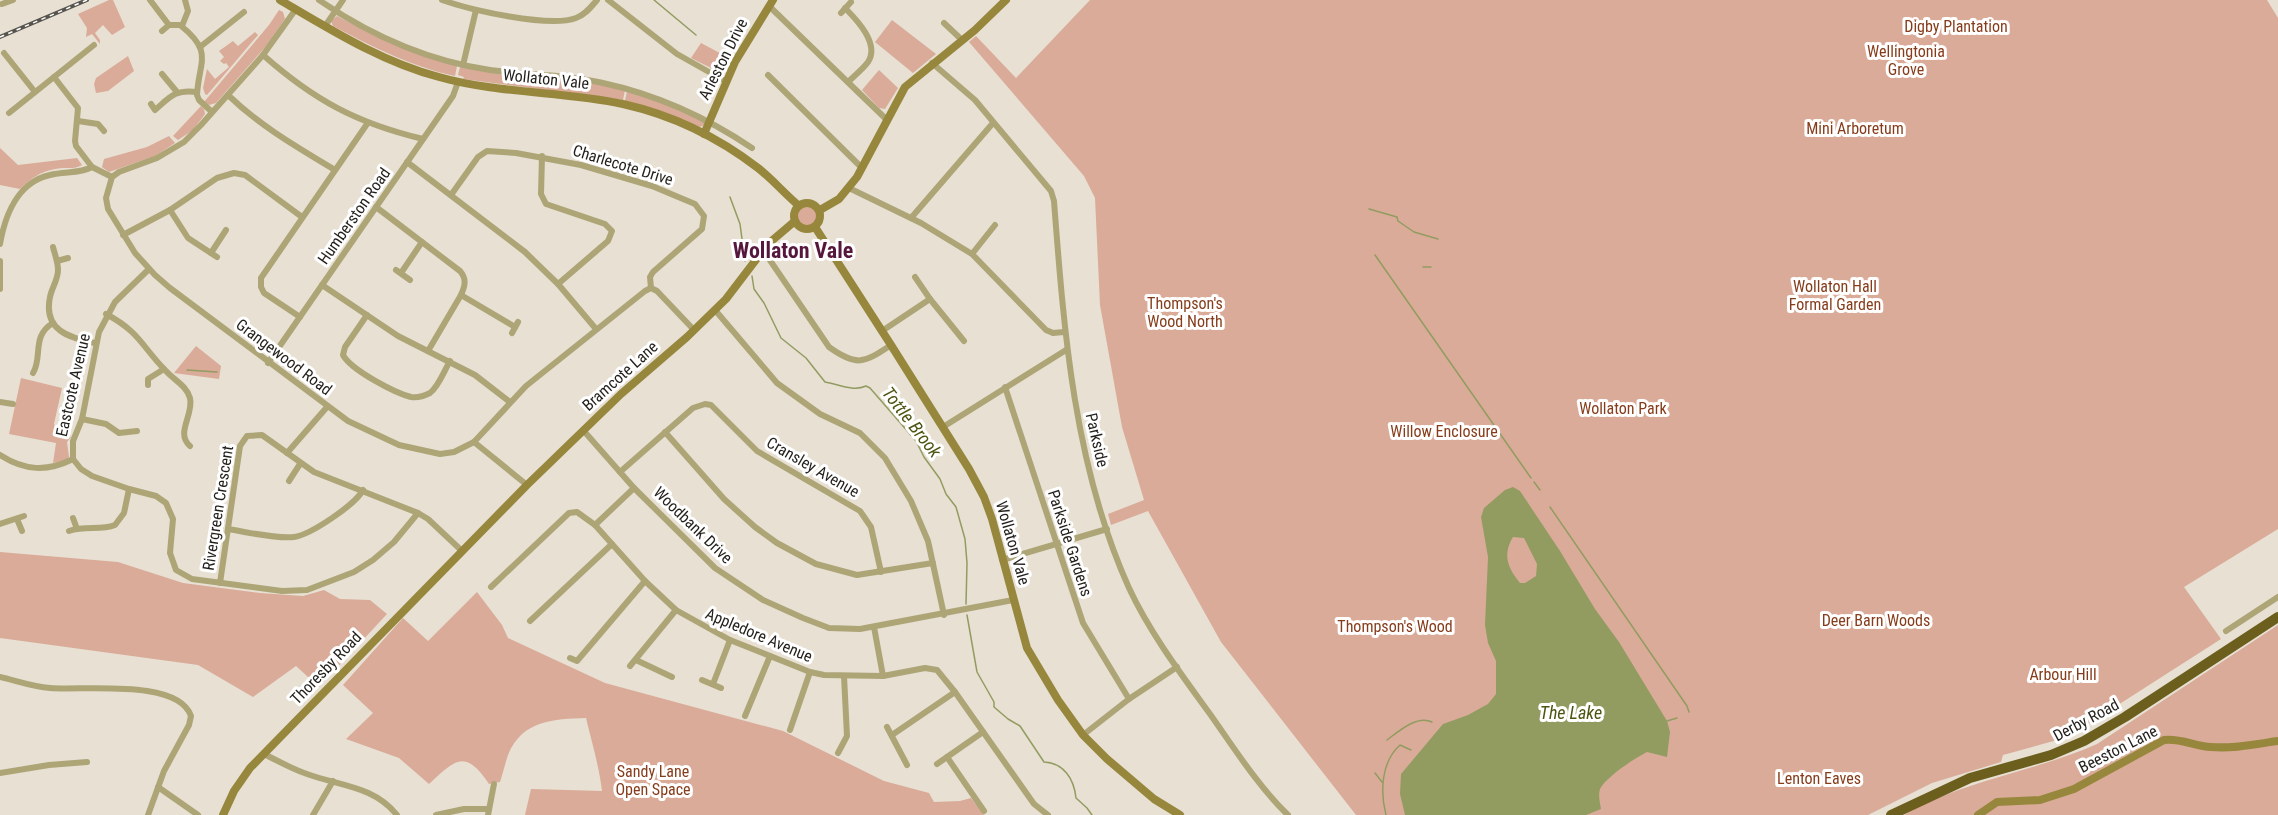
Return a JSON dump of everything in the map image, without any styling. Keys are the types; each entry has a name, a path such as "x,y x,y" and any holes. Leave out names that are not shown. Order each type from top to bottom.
{"highway":[{"name":"Derby Road","path":"1890,815 1970,778 2051,755 2084,741 2278,616"}],"street":[{"path":"2,4 13,0"},
{"path":"150,0 169,25"},
{"path":"182,26 189,8 185,0"},
{"name":"Wollaton Vale","path":"280,0 400,64 458,82 623,104 666,117 704,134 756,167 798,205 810,204 820,210"},
{"name":"Wollaton Vale","path":"319,0 392,42 463,65 491,70 579,78 659,98 709,121 752,148"},
{"path":"325,26 343,0"},
{"path":"442,0 476,10 533,19 572,20 585,14 597,0"},
{"path":"608,0 677,54 725,81"},
{"path":"798,205 794,212 795,221 804,228 815,227 821,219 820,210 836,201 849,188 862,168 900,93 1003,1"},
{"path":"848,82 868,61 870,52 867,35 843,11 851,2"},
{"path":"771,3 887,120"},
{"name":"Arleston Drive","path":"704,134 725,81 771,3"},
{"path":"54,77 78,108 76,146 92,167 112,177 119,172 157,158 180,144 263,55 296,9"},
{"path":"463,65 476,10"},
{"path":"200,47 244,12"},
{"path":"944,24 962,40"},
{"path":"162,31 169,25 182,26 200,47 204,59 197,92 199,100 212,112"},
{"path":"9,113 94,45"},
{"path":"4,52 35,92"},
{"path":"263,55 292,80 318,98 368,124 423,139"},
{"name":"Parkside","path":"932,63 968,93 1053,196 1066,350 1083,441 1107,529 1129,587 1177,668 1234,748 1288,815"},
{"path":"162,74 177,92"},
{"path":"768,75 862,168"},
{"name":"Humberston Road","path":"268,363 453,96 458,82"},
{"path":"151,105 155,110 177,92 184,90 197,92"},
{"path":"228,95 263,126 335,170"},
{"path":"78,121 98,124 104,131"},
{"path":"911,218 993,123"},
{"path":"300,317 264,293 260,284 261,278 368,124"},
{"name":"Charlecote Drive","path":"451,195 484,152 516,153 542,156 642,182 695,204 701,209 705,218 702,229 653,272 650,278 651,288"},
{"path":"542,156 541,194 546,204 605,224 612,231 611,239 558,284"},
{"path":"407,162 525,252 558,284 596,329"},
{"path":"0,244 3,217 18,197 36,180 53,174 78,172 92,167"},
{"path":"123,235 170,210 217,178 234,173 244,175 302,217"},
{"name":"Grangewood Road","path":"112,177 106,202 108,209 123,235 149,269 170,288 327,407 372,434 420,451 447,454 474,442 536,377 651,288"},
{"path":"849,188 911,218 972,254 1047,330 1053,333 1064,332"},
{"path":"376,207 463,275 465,284 461,295 428,351"},
{"path":"170,210 188,238 214,255 225,235"},
{"name":"Bramcote Lane","path":"461,550 583,430 715,310 735,288 763,250 795,221"},
{"path":"972,254 995,225"},
{"name":"Wollaton Vale","path":"815,227 943,427 984,496 1027,648 1035,663 1083,735 1129,779 1154,799 1180,815"},
{"path":"410,280 398,272 422,242"},
{"path":"53,247 57,261 57,279 50,299 53,323 66,335 95,342"},
{"path":"763,250 829,347 843,356 860,361 870,359 891,345"},
{"path":"57,261 68,258"},
{"path":"0,261 0,289"},
{"name":"Eastcote Avenue","path":"149,269 124,292 106,314 95,342 82,419 73,441 74,459 86,473 156,496 169,507 173,519 170,553 176,570 192,579 220,583"},
{"path":"915,277 930,300 964,341"},
{"path":"322,285 399,336 481,379 510,402"},
{"path":"651,288 657,291 694,330"},
{"path":"461,295 515,327"},
{"path":"882,331 930,300"},
{"path":"715,310 777,383 820,414 860,433 885,458 911,501 928,541 944,615"},
{"path":"106,314 133,331 164,369 183,386 190,397 190,412 184,426 185,445"},
{"path":"367,315 345,347 343,355 355,368 376,381 407,396 422,396 435,387 450,361"},
{"path":"37,371 36,356 39,341 46,329 53,323"},
{"path":"943,427 1066,350"},
{"path":"146,381 164,369"},
{"name":"Parkside Gardens","path":"1005,387 1083,623 1129,699"},
{"path":"0,402 13,404"},
{"name":"Cransley Avenue","path":"620,472 693,408 705,404 711,405 757,451 860,511 871,527 881,572"},
{"path":"287,453 327,407"},
{"path":"82,419 106,424 119,433 134,432 132,442"},
{"name":"Woodbank Drive","path":"583,430 634,488 715,568 763,600 803,618 829,628 849,630 944,615 1013,600"},
{"path":"664,432 724,499 754,527 777,543 831,569 857,575 933,563"},
{"name":"Rivergreen Crescent","path":"220,583 242,442 251,435 262,435 300,464 329,478 418,513 428,519 461,550"},
{"path":"474,442 527,485"},
{"path":"0,455 15,464 33,469 56,466 74,459"},
{"path":"289,481 300,464"},
{"path":"491,587 513,572 572,511 582,514 595,525 634,488"},
{"path":"73,518 73,530 83,527 108,528 115,525 124,513 129,489"},
{"path":"228,529 287,537 299,536 340,514 357,499 363,490"},
{"path":"220,583 282,591 313,588 354,572 373,560 393,542 418,513"},
{"path":"0,524 24,516"},
{"path":"17,519 22,531"},
{"path":"115,525 119,533"},
{"name":"Appledore Avenue","path":"595,525 645,581 676,610 730,640 810,672 844,676 883,676 925,668 942,674 1011,767 1034,804 1048,815"},
{"path":"1002,560 1107,529"},
{"path":"530,621 612,544"},
{"name":"Thoresby Road","path":"223,815 243,777 461,550"},
{"path":"570,658 577,661 645,581"},
{"path":"2226,631 2278,597"},
{"path":"544,607 549,613"},
{"path":"630,666 676,610"},
{"path":"874,627 883,676"},
{"path":"712,684 730,640"},
{"path":"745,716 770,656"},
{"path":"636,660 669,674"},
{"path":"1083,735 1129,699 1177,668"},
{"path":"790,730 810,672"},
{"path":"838,753 846,735 844,676"},
{"path":"0,677 27,685 51,688 130,688 179,701 189,711 191,720 158,787 148,815"},
{"path":"702,680 721,688"},
{"path":"891,735 956,692"},
{"path":"887,727 907,765"},
{"path":"937,764 983,732"},
{"name":"Beeston Lane","path":"1978,815 1996,802 2040,800 2074,789 2164,740 2178,740 2219,748 2278,741"},
{"path":"264,754 305,774 353,786 372,794 397,815"},
{"path":"947,757 968,794 984,811"},
{"path":"0,773 87,762"},
{"path":"313,815 330,790 333,781"},
{"path":"436,815 465,809 488,812 494,784"},
{"path":"158,787 198,815"}],"green space":[{"path":"113,0 125,27 112,35 103,25 95,33 100,44 92,34 86,37 87,28 78,14"},
{"name":"Wollaton Park","path":"1090,0 2267,0 2278,18 2278,529 2184,587 2221,639 2082,728 2057,740 2003,755 2001,762 1932,783 1868,815 1356,815 1221,642 1148,511 1111,525 1108,514 1144,500 1122,427 1100,305 1095,198 1084,176 969,42 976,36 1016,78"},
{"path":"279,10 283,12 285,19 267,45 216,103 209,105 204,102 269,25"},
{"path":"337,16 358,27 457,66 455,76 408,62 333,26 331,21"},
{"path":"892,20 936,54 913,73 875,42"},
{"path":"255,32 258,35 207,95 205,94 203,88 207,69 215,79 229,67 220,61 224,57 219,51 233,41 238,46"},
{"path":"701,43 731,59 721,73 691,58"},
{"path":"128,56 134,71 108,91 96,93 94,84 96,78"},
{"path":"460,67 583,81 625,90 623,100 463,79 464,77 458,75"},
{"path":"879,70 898,88 885,109 879,108 862,90"},
{"path":"627,91 648,97 704,122 704,125 700,127 625,101"},
{"path":"201,106 205,114 193,130 178,140 173,136"},
{"path":"169,136 175,143 155,156 109,172 102,167 104,159 147,147"},
{"path":"0,148 18,165 77,158 82,165 45,172 30,180 20,189 0,185"},
{"path":"807,206 814,209 817,216 814,223 807,226 800,223 797,216 800,209"},
{"path":"196,346 221,366 219,379 174,373"},
{"path":"21,378 62,388 54,424 58,433 71,437 67,442 69,457 66,460 53,463 56,443 9,434"},
{"path":"0,552 118,562 183,583 260,593 303,596 324,590 340,599 370,600 387,614 319,687 296,666 253,697 198,665 0,638"},
{"name":"Sandy Lane Open Space","path":"477,592 502,625 508,638 605,683 783,731 884,781 929,793 934,802 960,801 971,798 984,815 525,815 531,789 602,791 586,718 562,719 530,728 514,743 500,782 489,784 473,765 460,762 453,764 429,784 399,758 346,739 373,713 343,685 403,618 428,641"},
{"path":"2278,625 2278,815 1904,815 1951,793 2073,754 2097,744"}],"water":[{"name":"The Lake","path":"1513,487 1520,491 1595,609 1619,642 1667,721 1670,732 1667,757 1647,752 1621,768 1600,789 1601,809 1586,815 1405,815 1400,794 1401,774 1443,724 1468,715 1488,704 1496,694 1496,661 1488,643 1485,625 1488,557 1481,517 1484,508 1505,490","holes":["1513,537 1524,538 1537,564 1536,576 1525,583 1520,583 1512,572 1507,556"]}],"waterway":[{"name":"Tottle Brook","path":"654,0 696,35"},
{"name":"Tottle Brook","path":"730,197 740,224 745,261"},
{"path":"1373,210 1369,209 1397,217 1398,221 1414,232 1438,239"},
{"path":"1375,255 1531,478"},
{"path":"1423,267 1431,267"},
{"name":"Tottle Brook","path":"752,276 754,289 764,303 781,338 806,358 825,382 851,388 866,386 870,388 916,441 940,479 946,494 956,507 965,539 966,604"},
{"path":"187,370 217,372"},
{"path":"1534,482 1540,490"},
{"path":"1550,507 1689,712"},
{"name":"Tottle Brook","path":"967,615 977,672 994,702 994,707 1020,726 1044,762 1057,765 1067,773 1073,784 1076,798 1092,815"},
{"path":"1667,721 1677,718"},
{"path":"1387,740 1414,722 1426,720 1432,722"},
{"path":"1386,815 1383,787 1389,760 1400,745 1411,750"},
{"path":"1375,773 1382,782"}],"railway":[{"path":"0,37 87,0"}],"district":[{"name":"Wollaton Vale","path":"793,250"}],"park label":[{"name":"Digby Plantation","path":"1956,26"},
{"name":"Wellingtonia Grove","path":"1906,60"},
{"name":"Mini Arboretum","path":"1855,128"},
{"name":"Wollaton Hall Formal Garden","path":"1835,295"},
{"name":"Thompson's Wood North","path":"1185,312"},
{"name":"Willow Enclosure","path":"1444,431"},
{"name":"Deer Barn Woods","path":"1876,620"},
{"name":"Thompson's Wood","path":"1395,626"},
{"name":"Arbour Hill","path":"2063,674"},
{"name":"Lenton Eaves","path":"1819,778"}]}
